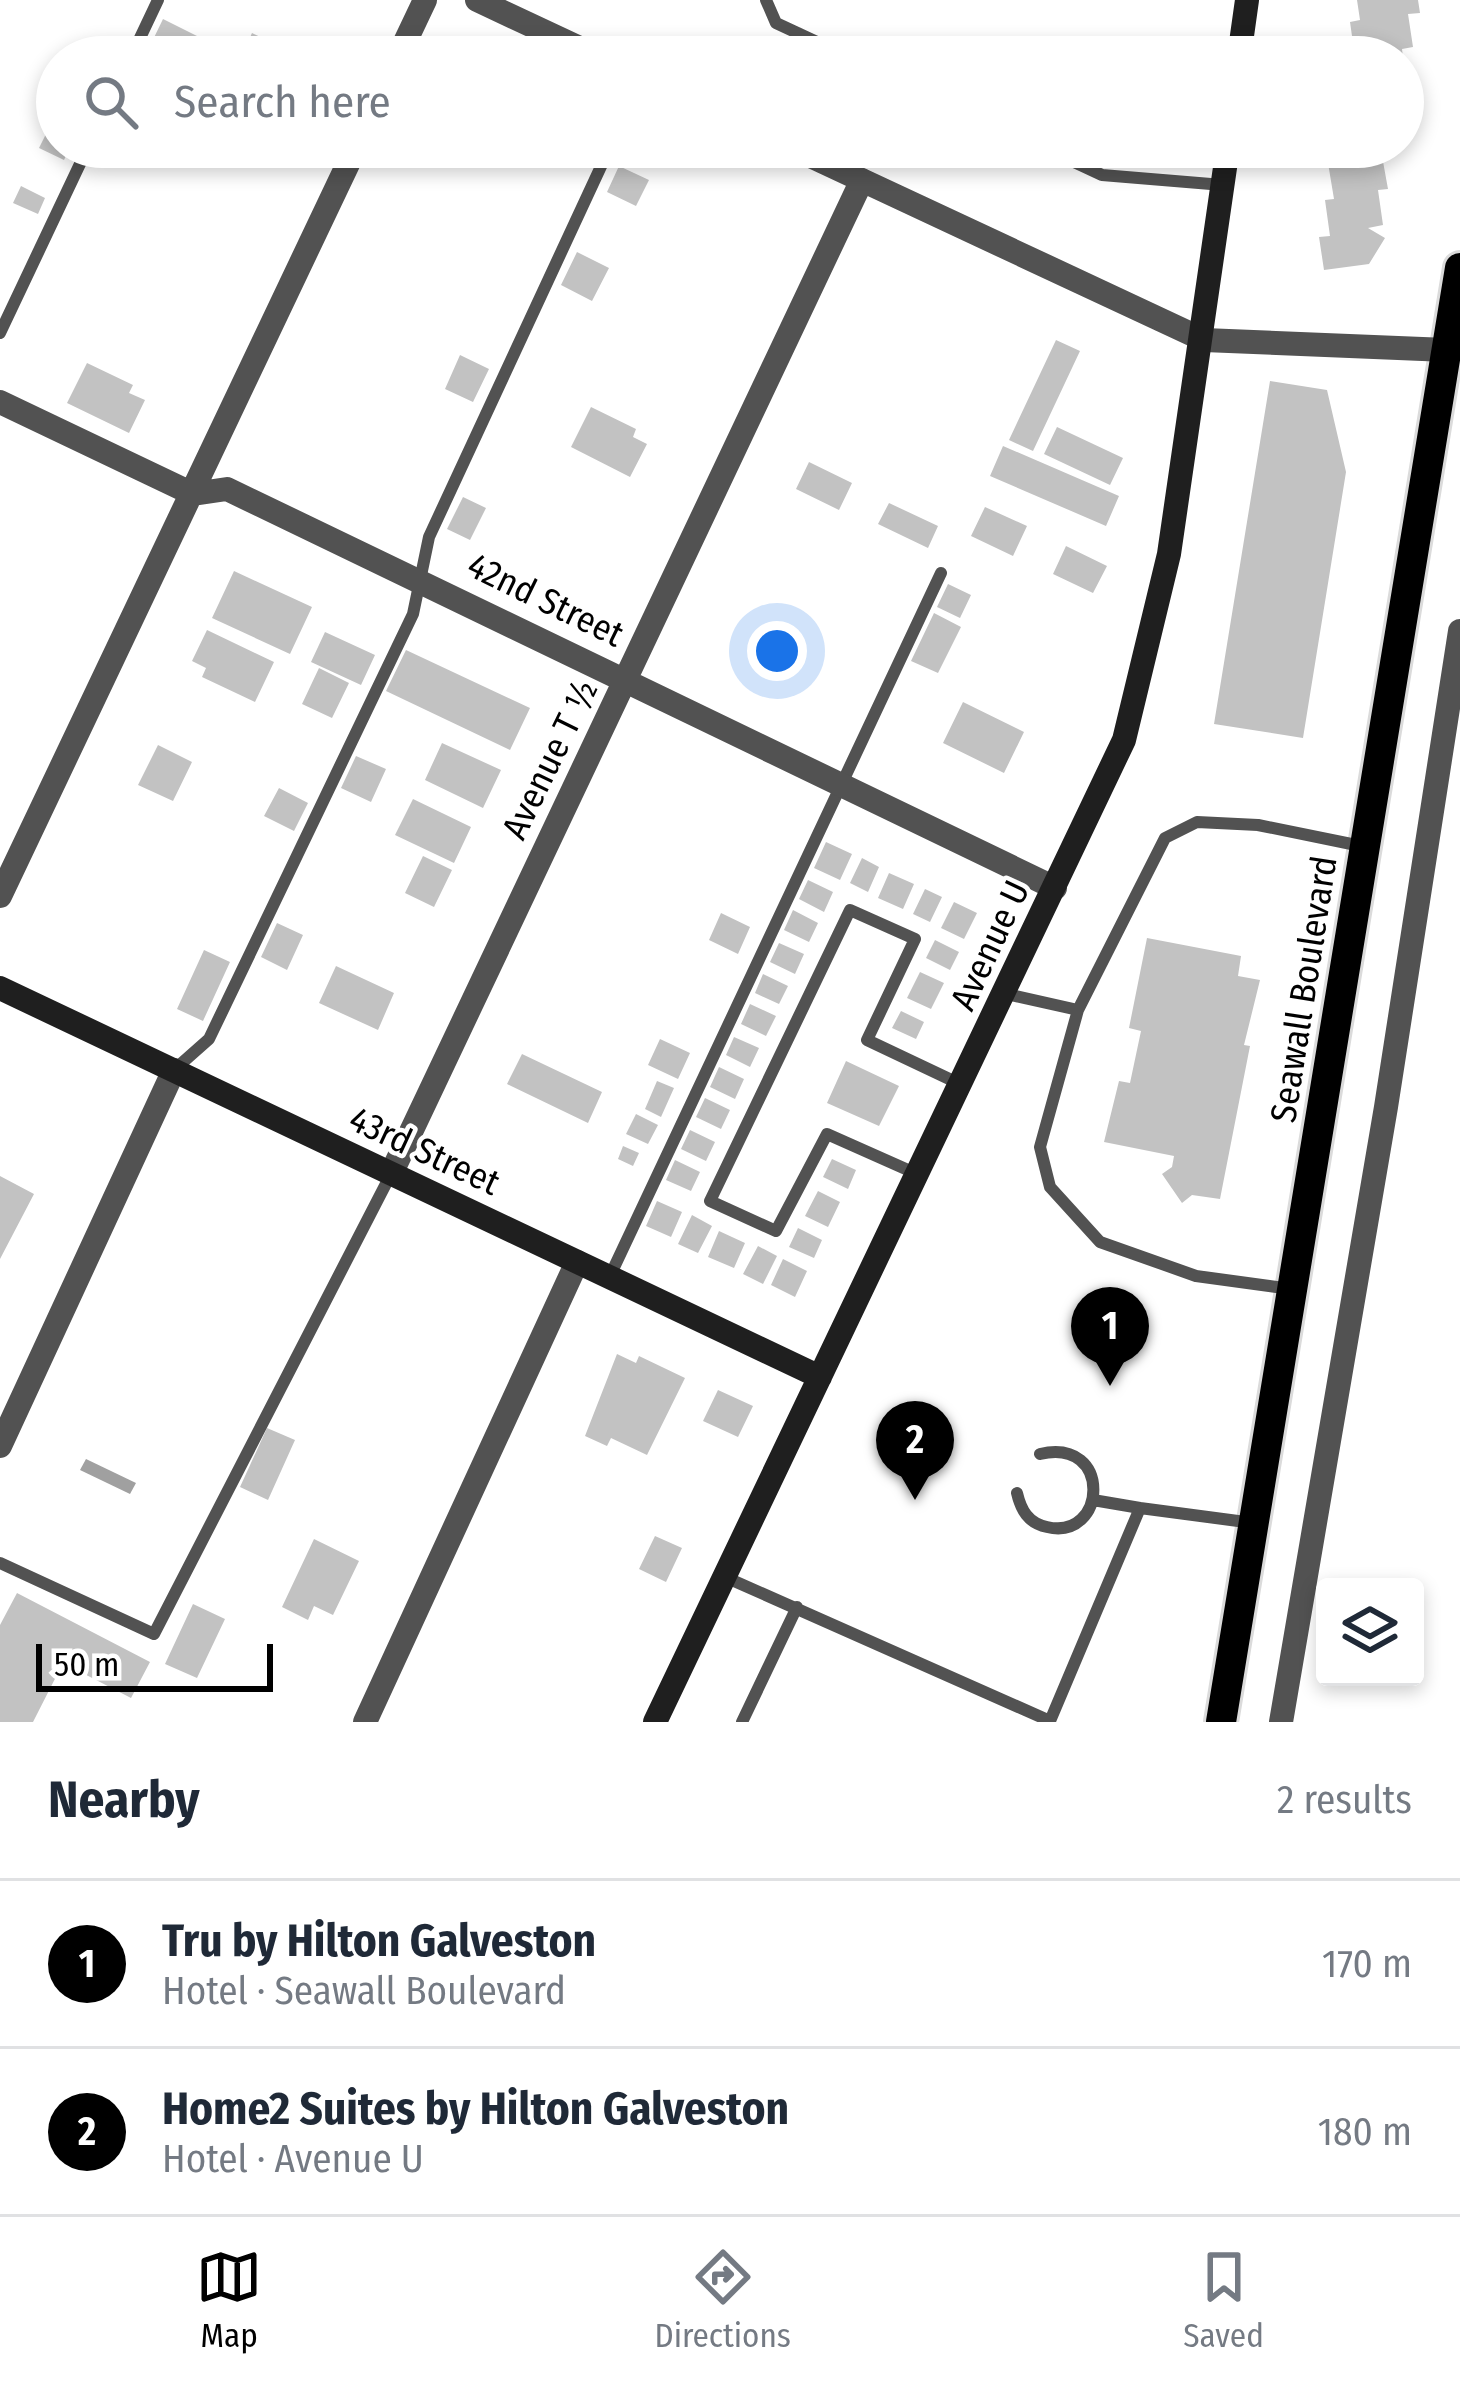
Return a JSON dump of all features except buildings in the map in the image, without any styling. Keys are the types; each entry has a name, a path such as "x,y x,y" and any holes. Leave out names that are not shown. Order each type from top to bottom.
{"main road":[{"name":"Seawall Boulevard","path":"1221,1722 1460,268"}],"street":[{"path":"408,36 425,0"},
{"path":"477,0 554,36"},
{"path":"1242,36 1247,0"},
{"path":"0,896 346,168"},
{"path":"836,168 1204,340 1448,350"},
{"name":"Avenue U","path":"655,1722 963,1086 1124,740 1168,554 1204,340 1225,168"},
{"name":"Avenue T ½","path":"391,1174 862,180"},
{"name":"42nd Street","path":"0,402 193,494 227,489 1055,888"},
{"path":"1281,1722 1386,1107 1460,631"},
{"name":"43rd Street","path":"0,988 820,1377"},
{"path":"0,1446 173,1070"},
{"path":"365,1722 578,1262"}],"lane":[{"path":"141,36 158,0"},
{"path":"766,0 776,23 804,36"},
{"path":"0,333 78,168"},
{"path":"173,1070 209,1039 413,614 429,537 600,168"},
{"path":"1087,168 1102,175 1223,185"},
{"path":"609,1277 941,572"},
{"path":"1292,1289 1196,1276 1100,1241 1050,1187 1040,1147 1078,1010 1165,838 1197,821 1258,825 1366,847"},
{"path":"920,1175 826,1134 776,1232 710,1201 850,910 915,939 867,1040 963,1086"},
{"path":"1006,994 1078,1010"},
{"path":"0,1563 154,1634 391,1174"},
{"path":"1017,1493 1029,1519 1052,1528 1077,1523 1093,1500 1092,1478 1077,1458 1040,1454"},
{"path":"1093,1500 1254,1523"},
{"path":"724,1576 1050,1721 1140,1508"},
{"path":"742,1722 796,1607"}],"shaded area":[{"path":"86,1459 136,1483 130,1494 80,1470"}],"place":[{"name":"Tru by Hilton Galveston","path":"1110,1386"},
{"name":"Home2 Suites by Hilton Galveston","path":"915,1500"}]}
